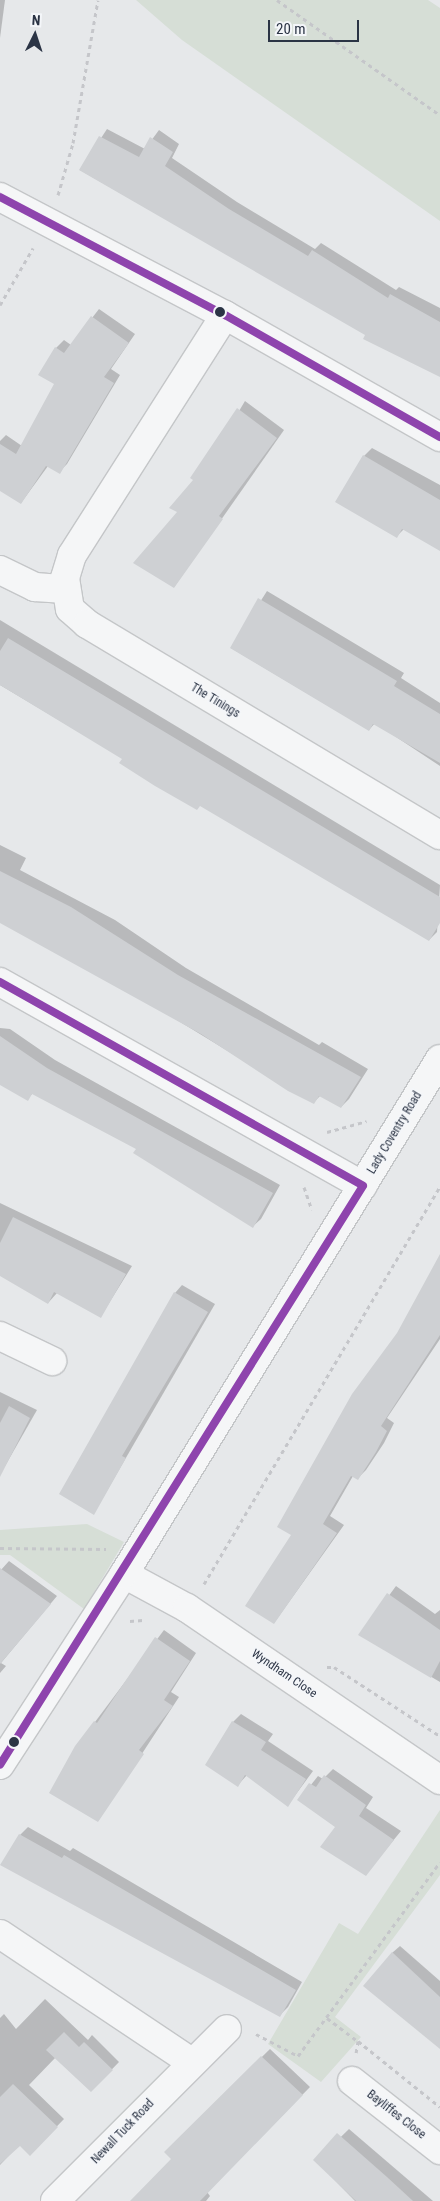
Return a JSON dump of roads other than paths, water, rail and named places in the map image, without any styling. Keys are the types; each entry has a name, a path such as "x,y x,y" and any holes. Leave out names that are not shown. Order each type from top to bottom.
{"street":[{"path":"0,197 225,315 440,437"},
{"path":"0,570 36,587 65,589 72,556 225,315"},
{"name":"The Tinings","path":"65,589 70,609 87,624 440,836"},
{"path":"0,982 290,1142 363,1186"},
{"name":"Lady Coventry Road","path":"0,1765 124,1574 440,1059"},
{"path":"0,1336 52,1361"},
{"name":"Wyndham Close","path":"124,1574 187,1608 440,1780"},
{"path":"0,1934 191,2062"},
{"name":"Newall Tuck Road","path":"55,2201 191,2062 226,2029"},
{"name":"Bayliffes Close","path":"352,2080 440,2150"}]}
